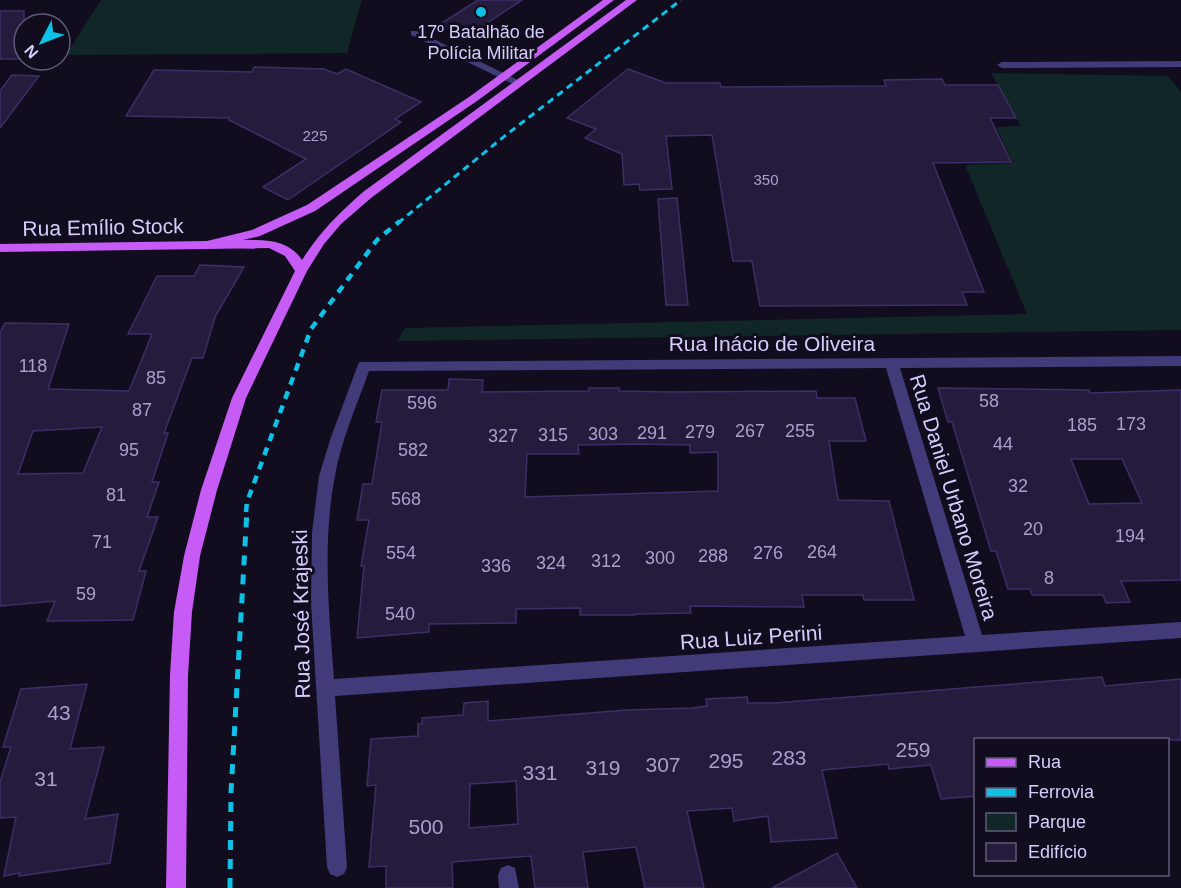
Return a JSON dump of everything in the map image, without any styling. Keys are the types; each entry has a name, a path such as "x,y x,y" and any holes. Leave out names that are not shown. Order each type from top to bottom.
{"main road":[{"path":"207,245 256,233 311,208 609,0"},
{"path":"176,888 179,675 183,612 192,556 223,441 239,398 301,271 337,221 367,195 632,0"},
{"path":"207,245 270,244 286,249 297,259 301,271"},
{"name":"Rua Emílio Stock","path":"1,250 207,245"}],"street":[{"path":"414,33 519,83"},
{"path":"1002,65 1181,64"},
{"name":"Rua Inácio de Oliveira","path":"364,366 1181,361"},
{"name":"Rua Daniel Urbano Moreira","path":"892,363 976,644"},
{"name":"Rua José Krajeski","path":"337,867 320,603 320,533 327,476 338,437 364,366"},
{"name":"Rua Luiz Perini","path":"325,688 1181,630"}],"green space":[{"path":"101,0 362,0 347,53 72,55 72,46"},
{"path":"991,73 1168,76 1181,92 1181,330 397,341 405,328 1027,314 965,165 1013,163 996,127 1021,126"}],"building":[{"name":"17º Batalhão de Polícia Militar","path":"478,0 522,0 469,35 440,24"},
{"path":"0,11 24,11 12,12 12,59 0,59"},
{"path":"254,67 324,69 337,74 346,69 421,102 395,119 401,122 288,200 263,187 306,159 229,118 126,116 154,70 252,72"},
{"path":"628,69 666,83 720,83 721,87 886,86 884,80 942,79 945,85 998,85 1016,118 990,118 1011,162 933,163 984,292 962,292 967,305 760,306 752,261 733,261 712,135 666,136 672,189 640,190 639,184 624,185 622,154 585,138 596,129 567,118"},
{"path":"12,75 39,76 0,128 0,91"},
{"path":"677,198 688,305 666,305 658,199"},
{"path":"200,265 244,267 215,317 203,358 192,358 164,433 168,433 152,482 159,482 147,517 158,517 139,571 146,571 133,620 47,621 55,601 0,606 0,332 5,323 69,324 48,389 129,391 152,334 128,334 157,276 194,276","holes":["102,427 83,473 18,474 33,431"]},
{"path":"449,379 483,380 482,392 589,391 589,388 672,392 816,391 817,398 855,398 866,441 829,441 838,500 889,501 914,600 864,600 863,595 802,595 804,607 690,606 691,613 635,615 580,615 580,608 516,609 516,623 429,624 429,632 357,638 364,566 361,566 369,520 357,520 363,484 372,484 382,422 376,422 382,390 448,390","holes":["578,445 690,445 690,453 718,452 718,491 525,497 527,454 579,454"]},
{"path":"938,388 1089,390 1090,393 1181,390 1181,580 1121,581 1130,602 1106,603 1103,595 1032,595 1030,589 1008,589 996,551 991,551 952,422 948,422","holes":["1071,459 1122,459 1142,503 1089,504"]},
{"path":"1102,677 1105,686 1181,679 1181,740 1169,740 1169,738 974,738 974,796 941,799 931,765 889,769 888,764 822,770 837,838 771,842 768,816 734,821 732,808 687,811 704,888 645,888 636,847 583,852 588,888 535,888 531,856 452,862 453,888 386,888 386,866 369,867 376,785 367,786 371,739 418,736 418,724 422,724 422,718 463,715 464,703 488,701 488,721 627,710 692,708 707,706 706,699 747,697 748,703 775,703","holes":["516,781 518,824 469,828 470,784"]},
{"path":"87,684 70,749 104,747 85,819 118,814 110,863 19,876 20,873 4,876 16,817 0,818 0,782 11,747 3,747 21,689"},
{"path":"837,853 857,888 772,888"}],"railway":[{"path":"398,223 506,135 681,0"},
{"path":"246,512 247,502 311,329 377,240 400,221"},
{"path":"230,888 231,792 247,510"}],"place":[{"name":"17º Batalhão de Polícia Militar","path":"481,12"}]}
